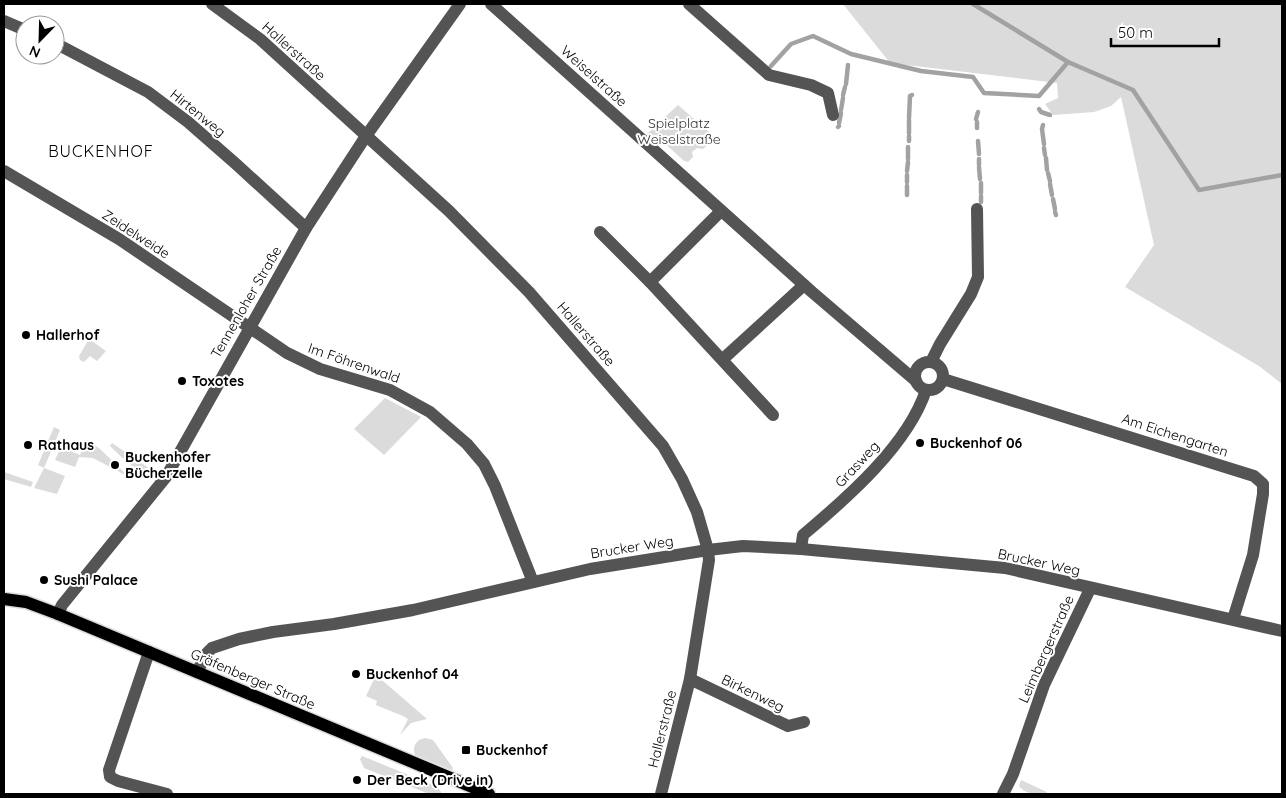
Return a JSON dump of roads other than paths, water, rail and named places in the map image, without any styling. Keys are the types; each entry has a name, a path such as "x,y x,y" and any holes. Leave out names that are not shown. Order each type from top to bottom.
{"main road":[{"name":"Gräfenberger Straße","path":"4,599 26,602 58,614 489,794"}],"street":[{"name":"Hallerstraße","path":"212,4 260,40 449,211 529,292 662,446 682,479 696,512 708,550 709,560 690,679 661,794"},
{"name":"Tennenloher Straße","path":"58,614 62,605 166,477 306,228 366,136 460,4"},
{"name":"Weiselstraße","path":"491,4 804,285 916,381"},
{"path":"689,4 769,75 811,85 828,93 833,115"},
{"name":"Hirtenweg","path":"65,48 148,92 188,122 306,228"},
{"name":"Zeidelweide","path":"4,171 119,239 248,329"},
{"path":"931,362 971,294 978,276 977,209"},
{"path":"650,282 721,211"},
{"path":"600,232 650,282 774,415"},
{"path":"723,359 804,285"},
{"name":"Im Föhrenwald","path":"248,329 287,354 308,364 399,394 430,412 449,427 484,464 495,486 533,582"},
{"path":"926,362 931,362 942,370 943,379 939,387 926,390 921,388 916,381 916,371 918,367 926,362"},
{"name":"Am Eichengarten","path":"943,379 1254,476 1262,484 1263,494 1253,555 1234,619"},
{"name":"Grasweg","path":"801,549 803,535 852,492 894,446 921,406 926,390"},
{"name":"Brucker Weg","path":"197,672 207,653 212,648 239,639 413,610 590,569 743,546 801,549 1005,568 1090,589"},
{"name":"Leimbergerstraße","path":"1008,793 1044,685 1090,589 1282,631"},
{"path":"149,652 109,770 110,777 118,781 167,794"},
{"name":"Birkenweg","path":"690,679 788,726 804,722"}],"waterway":[{"path":"973,4 1068,62"},
{"path":"771,66 791,44 813,36 851,54 921,71 973,77 984,93 1039,96 1068,62 1133,90 1199,190 1282,175"},
{"path":"846,84 848,65"},
{"path":"843,95 845,87"},
{"path":"909,118 910,96 912,95"},
{"path":"841,110 843,98"},
{"path":"1039,109 1041,112 1050,115"},
{"path":"976,119 978,112"},
{"path":"839,123 841,113"},
{"path":"909,120 909,133"},
{"path":"977,122 977,128"},
{"path":"1043,125 1044,144"},
{"path":"909,136 909,141"},
{"path":"978,141 979,154"},
{"path":"908,147 908,159"},
{"path":"1044,148 1045,155"},
{"path":"1046,158 1047,170"},
{"path":"979,159 979,165"},
{"path":"907,171 908,162"},
{"path":"979,167 980,179"},
{"path":"1048,173 1050,181"},
{"path":"907,175 907,182"},
{"path":"981,183 981,193"},
{"path":"1050,184 1052,195"},
{"path":"907,186 907,195"},
{"path":"981,196 981,202"},
{"path":"1053,199 1055,209"}],"place":[{"name":"Hallerhof","path":"26,335"},
{"name":"Toxotes","path":"182,381"},
{"name":"Buckenhof 06","path":"920,443"},
{"name":"Rathaus","path":"28,445"},
{"name":"Buckenhofer Bücherzelle","path":"115,465"},
{"name":"Sushi Palace","path":"44,580"},
{"name":"Buckenhof 04","path":"356,674"},
{"name":"Buckenhof","path":"466,750"},
{"name":"Der Beck (Drive in)","path":"357,780"}],"district":[{"name":"BUCKENHOF","path":"101,151"}],"park label":[{"name":"Spielplatz Weiselstraße","path":"679,132"}]}
